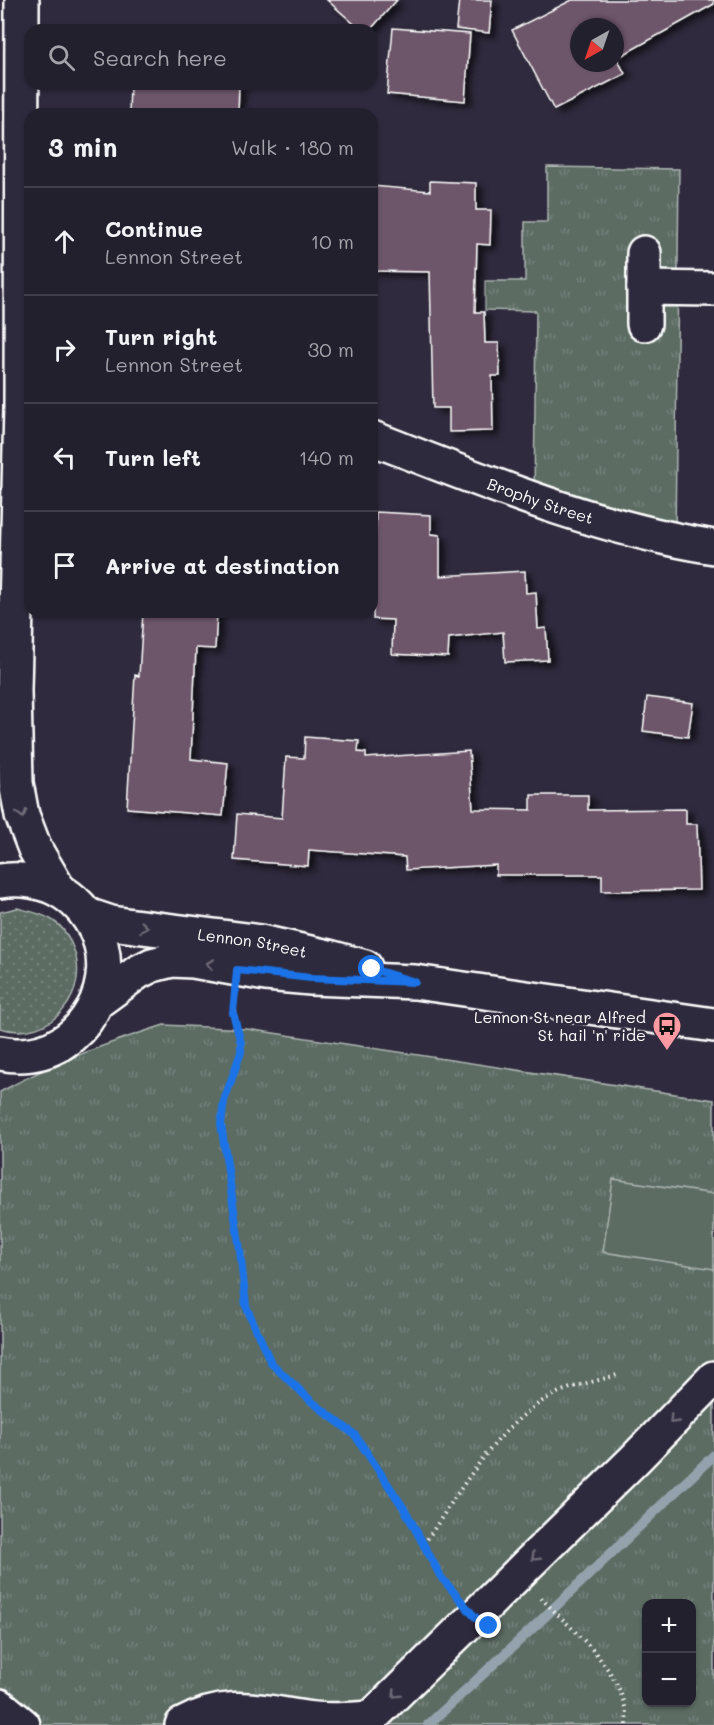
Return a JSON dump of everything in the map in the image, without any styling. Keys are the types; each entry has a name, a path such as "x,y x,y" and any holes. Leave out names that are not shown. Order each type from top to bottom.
{"street":[{"path":"22,0 7,213 17,407 7,690 16,783 22,815 35,849 59,890"},
{"path":"644,253 644,324"},
{"path":"644,288 714,289"},
{"name":"Brophy Street","path":"378,440 534,501 675,541 714,547"},
{"path":"0,881 12,879 36,881 59,890 75,901 99,935 104,957 104,980 97,1002 88,1019 74,1034 58,1045 39,1052 6,1056"},
{"name":"Lennon Street","path":"87,915 122,924 261,942 329,957 415,982"},
{"name":"Lennon Street","path":"97,1002 138,972 152,965 172,960 311,978 415,982 714,1025"},
{"path":"182,1725 196,1717 238,1708 265,1710 318,1720 367,1722 634,1460 714,1378"},
{"path":"0,1706 23,1725"}],"path":[{"path":"237,970 233,1013 241,1043 241,1052 224,1101 221,1124 246,1306 271,1363 311,1401 355,1435 405,1510 441,1577 474,1616"},
{"path":"424,1545 477,1467 517,1419 552,1395 617,1375"},
{"path":"536,1594 615,1677 625,1702 627,1725"}],"green space":[{"path":"547,167 679,169 675,541 534,501 536,311 485,310 485,281 525,281 525,222 547,222"},
{"path":"17,908 35,912 58,925 72,945 77,963 77,980 72,996 63,1010 51,1021 36,1028 19,1031 0,1028 0,912"},
{"path":"164,1025 247,1029 714,1100 714,1725 0,1725 0,1092 101,1046"},
{"path":"613,1179 714,1194 714,1269 603,1252"}],"building":[{"path":"327,0 397,0 375,24 354,24"},
{"path":"459,0 492,0 489,33 456,29"},
{"path":"572,0 714,0 714,4 624,54 624,18 570,18 570,72 624,72 625,74 554,110 512,30"},
{"path":"393,28 470,34 465,101 387,94"},
{"path":"130,90 239,90 238,108 129,108"},
{"path":"430,181 476,183 476,210 491,210 490,245 477,244 475,312 484,312 485,343 499,343 500,376 492,376 493,431 449,432 449,408 433,408 430,272 378,271 378,187 430,191"},
{"path":"378,512 431,515 431,534 440,535 440,576 525,571 526,593 536,592 538,629 546,628 548,660 505,662 503,632 449,638 448,657 392,654 393,620 373,619 378,618"},
{"path":"143,618 217,618 215,649 196,648 191,759 228,763 223,816 127,808 135,675 139,676"},
{"path":"647,697 693,703 688,737 643,731"},
{"path":"305,737 359,741 358,752 366,753 366,758 469,751 473,809 531,810 531,795 588,795 588,810 686,809 686,824 697,824 699,890 602,891 602,875 496,875 496,865 406,870 405,857 309,850 308,866 234,860 237,814 282,818 286,757 304,758"}],"waterway":[{"path":"428,1725 714,1455"}],"place":[{"name":"Lennon St near Alfred St hail 'n' ride","path":"667,1052"}],"route":[{"path":"372,969 415,982 311,978 237,970 233,1013 241,1043 241,1052 224,1101 221,1124 246,1306 271,1363 311,1401 355,1435 405,1510 441,1577 474,1616 489,1626"}]}
